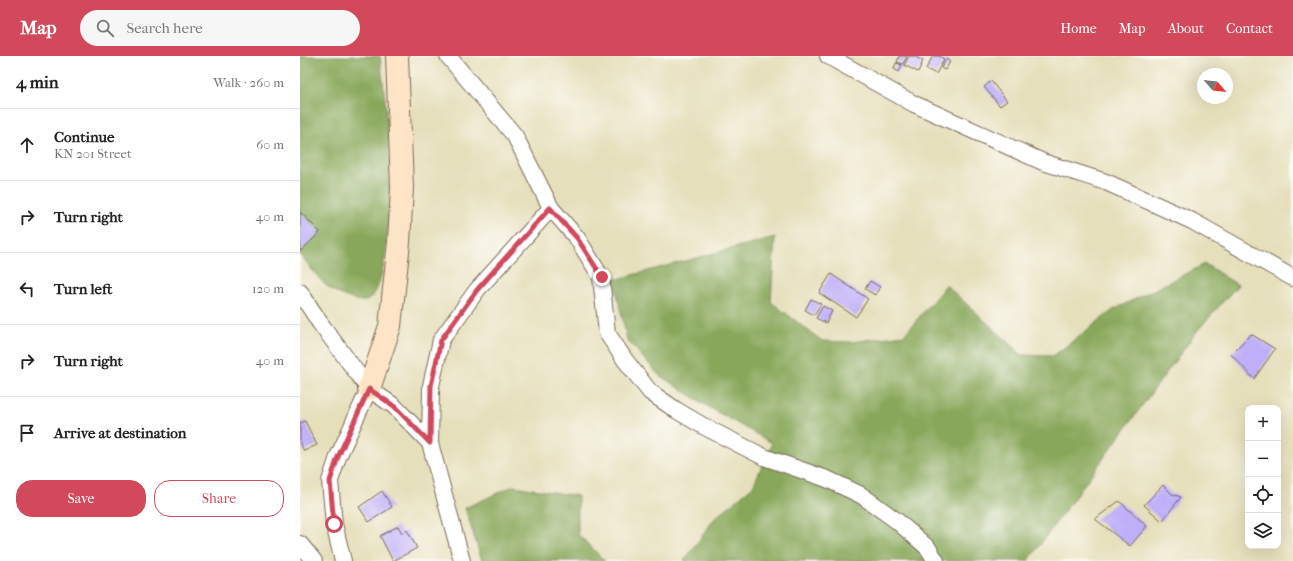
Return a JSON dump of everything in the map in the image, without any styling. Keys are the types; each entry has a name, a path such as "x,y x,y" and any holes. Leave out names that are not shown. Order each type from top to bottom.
{"street":[{"path":"343,561 334,524 330,481 338,457 369,389 390,326 399,242 402,188 397,56"},
{"path":"448,56 514,136 550,208 577,238 602,277 607,333 625,360 650,392 676,410 705,427 764,457 827,479 861,495 897,521 928,548 936,561"},
{"path":"828,56 921,107 1043,162 1106,182 1192,221 1293,278"},
{"path":"462,561 430,443 431,386 441,340 477,290 550,208"},
{"path":"300,292 320,323 369,389 394,406 430,443"},
{"path":"300,544 314,561"}],"green space":[{"path":"300,56 380,56 389,146 388,224 386,252 381,276 374,293 365,301 351,299 331,289 324,284 300,255"},
{"path":"775,237 771,302 822,341 851,342 904,335 946,285 1022,355 1053,356 1113,310 1205,264 1238,285 1197,331 1028,561 684,561 715,518 753,486 772,443 712,409 659,375 627,340 614,280"},
{"path":"513,486 578,496 578,534 605,561 482,561 465,508"}],"building":[{"path":"899,56 907,56 903,64 897,62"},
{"path":"909,56 914,56 923,61 918,72 904,65"},
{"path":"933,56 939,56 944,59 936,74 926,69"},
{"path":"946,59 950,62 945,70 941,68"},
{"path":"896,63 902,65 899,72 894,69"},
{"path":"991,81 1007,101 1000,106 984,87"},
{"path":"300,212 320,232 300,252"},
{"path":"831,274 868,299 856,317 819,293"},
{"path":"870,281 880,287 875,295 865,289"},
{"path":"811,299 821,304 814,315 805,310"},
{"path":"823,306 832,311 826,323 816,318"},
{"path":"1251,334 1275,349 1254,379 1231,354"},
{"path":"305,421 317,445 304,451 300,443 300,423"},
{"path":"1163,485 1172,494 1181,497 1162,521 1144,505"},
{"path":"382,491 392,507 369,522 359,507"},
{"path":"1119,501 1147,526 1130,546 1095,519"},
{"path":"398,526 402,533 407,530 417,548 393,561 380,536"}],"route":[{"path":"334,524 330,481 338,457 369,389 394,406 430,443 431,386 441,340 477,290 550,208 577,238 602,277"}]}
